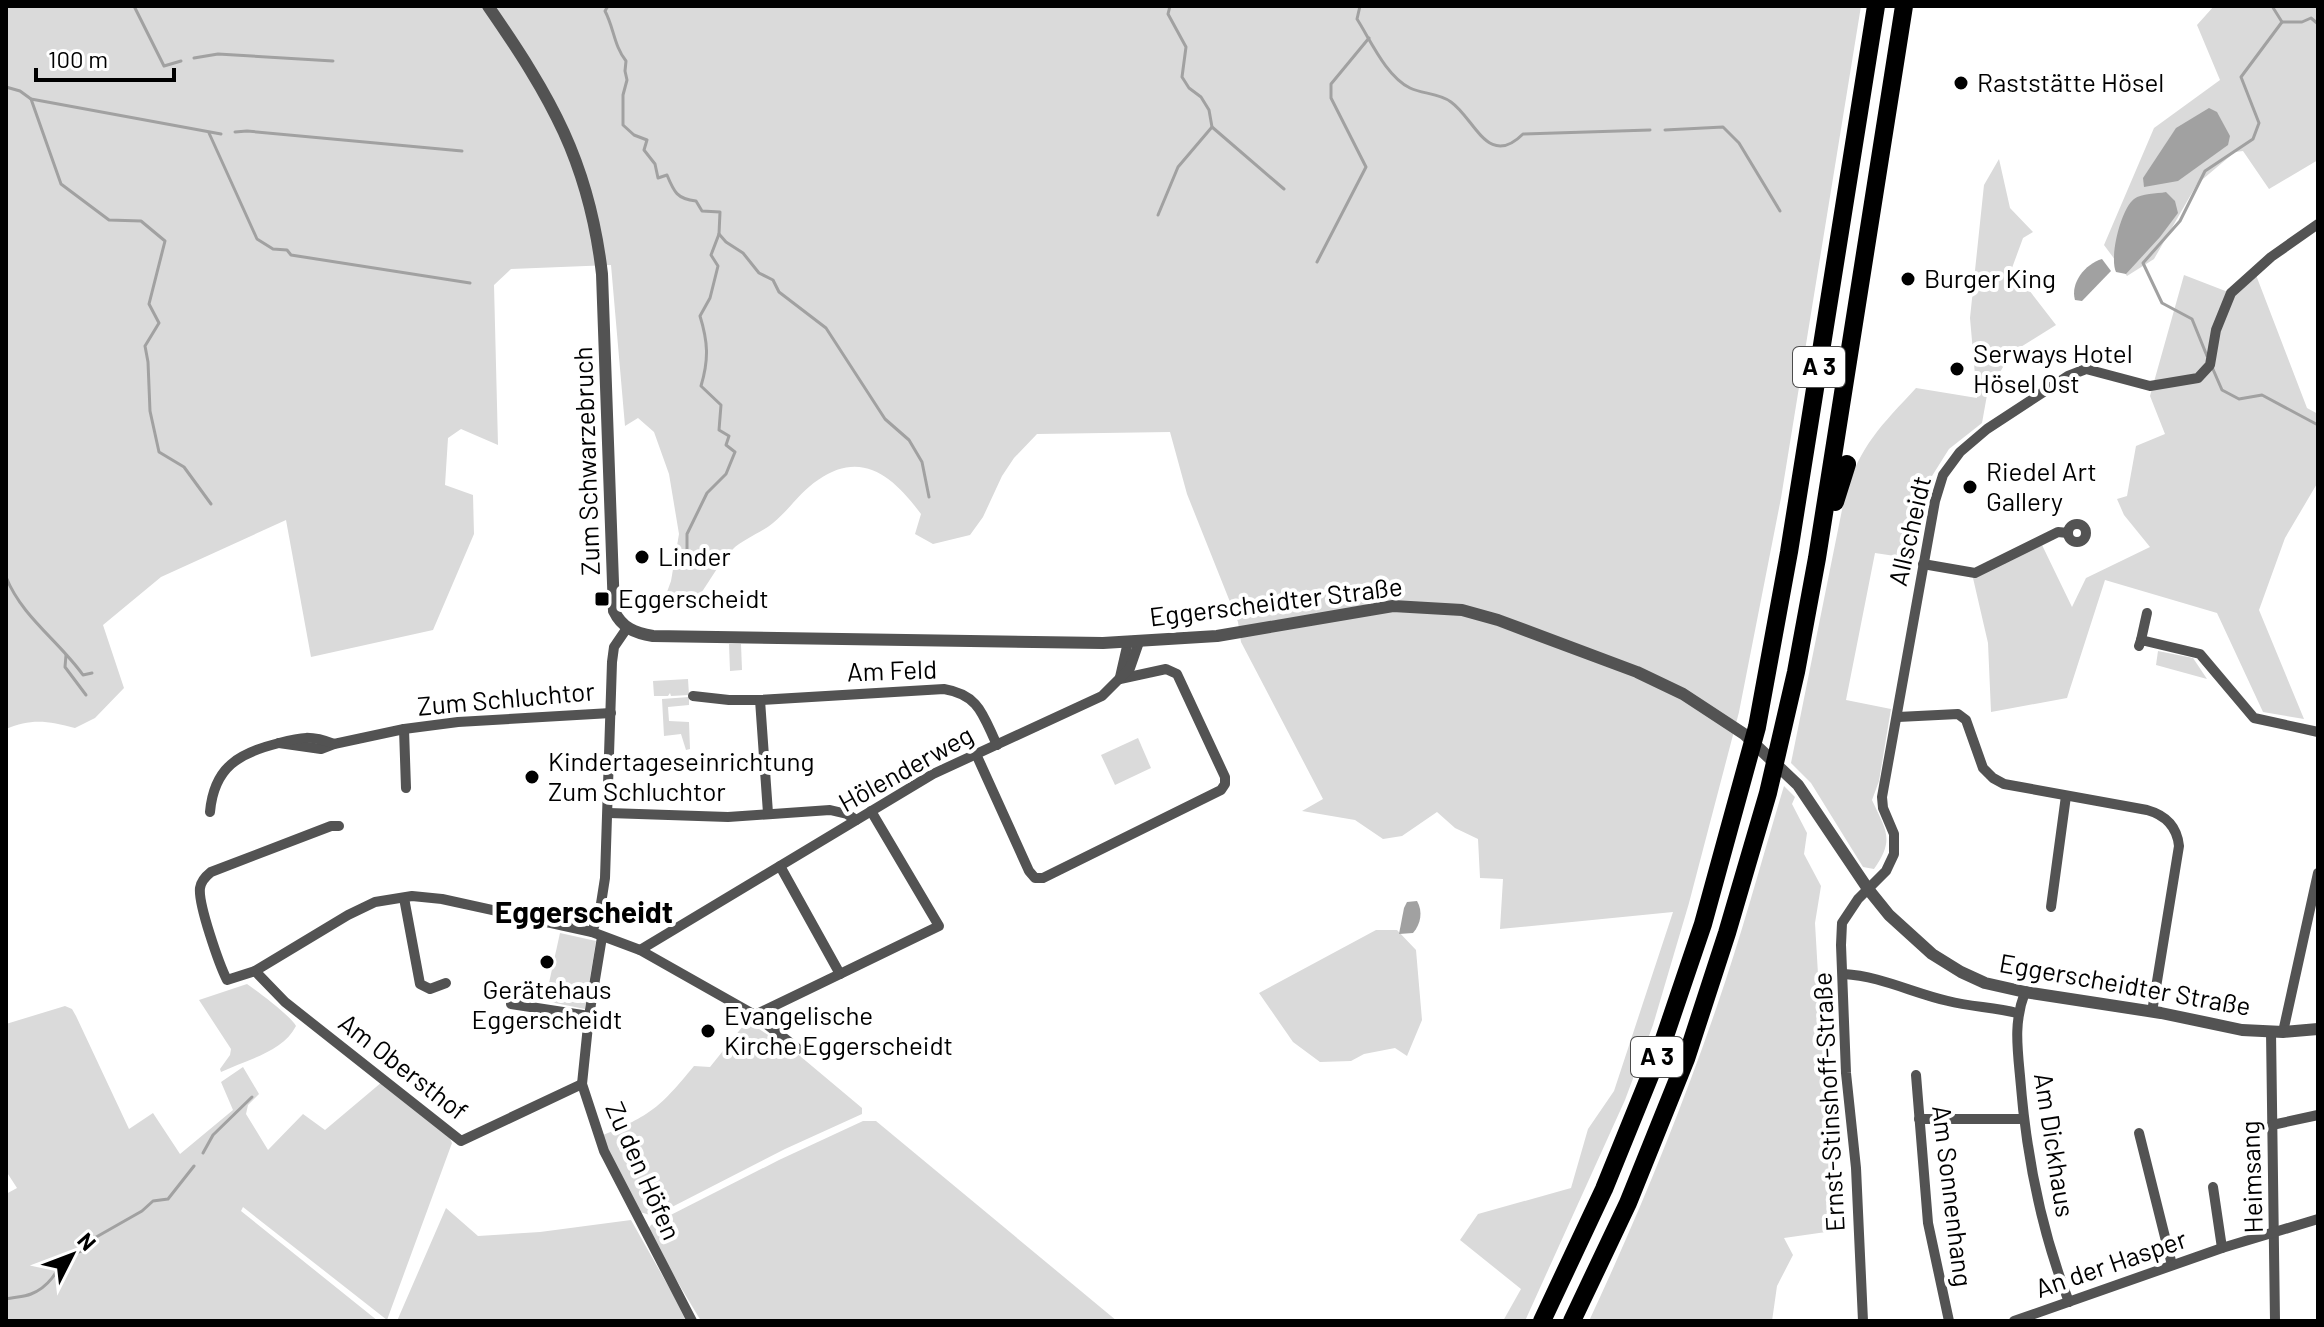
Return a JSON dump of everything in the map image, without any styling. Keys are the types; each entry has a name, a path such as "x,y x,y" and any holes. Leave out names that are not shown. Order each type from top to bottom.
{"highway":[{"name":"A 3","path":"1542,1321 1604,1189 1660,1051 1703,924 1757,727 1792,536 1876,6"},
{"name":"A 3","path":"1572,1321 1628,1203 1686,1059 1768,793 1796,672 1817,558 1904,6"},
{"path":"1817,558 1847,464"}],"street":[{"name":"Zum Schwarzebruch","path":"488,6 530,66 568,138 584,181 594,224 602,274 614,611 627,628"},
{"name":"Allscheidt","path":"1868,889 1886,871 1894,854 1894,834 1883,808 1882,797 1923,564 1943,475 1960,452 1987,429 2068,376 2086,369 2150,386 2191,381 2210,365 2216,330 2231,293 2271,257 2318,224"},
{"path":"1923,564 1975,573 2058,532 2068,533"},
{"name":"Eggerscheidter Straße","path":"627,628 653,636 1134,642 1217,636 1393,606 1462,610 1498,620 1637,672 1683,694 1723,719 1761,748 1798,785 1889,915 1932,954 1985,983 2242,1030 2277,1032 2318,1029"},
{"path":"2147,613 2140,643 2200,654 2254,718 2318,732"},
{"path":"597,934 605,878 609,813 614,647 627,628"},
{"name":"Hölenderweg","path":"640,950 933,774 1097,698 1132,664 1134,642"},
{"path":"976,754 1029,871 1035,878 1055,872 1224,788 1225,777 1177,674 1166,669 1120,679"},
{"name":"Am Feld","path":"693,696 760,700 944,689 957,691 978,704 997,745"},
{"path":"760,700 768,813"},
{"name":"Zum Schluchtor","path":"210,812 211,794 237,758 245,752 279,743 321,749 404,729 503,718 611,713"},
{"path":"1898,717 1958,714 1966,720 1983,768 2004,784 2158,813 2173,827 2179,846 2152,1012"},
{"name":"Zum Schluchtor","path":"404,729 406,788"},
{"path":"2051,907 2066,796"},
{"path":"609,813 687,817 830,810 856,820"},
{"path":"755,1015 939,926 871,811"},
{"path":"339,826 331,826 251,856 211,872 204,878 200,891 218,962 227,980 255,971 375,902 404,898 442,899 597,934 640,950 755,1015 798,1049"},
{"path":"780,866 840,974"},
{"name":"Heimsang","path":"2275,1321 2272,1125 2277,1032 2318,873"},
{"name":"Ernst-Stinshoff-Straße","path":"1863,1321 1856,1168 1846,1073 1842,923 1868,889"},
{"path":"404,898 420,984 430,989 446,983"},
{"name":"Zu den Höfen","path":"597,934 582,1084 604,1151 692,1321"},
{"name":"Am Obersthof","path":"255,971 285,1002 461,1141 582,1084"},
{"name":"Eggerscheidter Straße","path":"1844,974 1866,975 1967,1006 1993,1006 2017,1013"},
{"name":"Am Dickhaus","path":"2025,992 2017,1013 2023,1119 2040,1213 2069,1302"},
{"path":"511,1004 589,1016"},
{"name":"Am Sonnenhang","path":"1916,1075 1928,1223 1949,1321"},
{"path":"2272,1125 2318,1115"},
{"path":"1919,1119 2023,1119"},
{"path":"2139,1133 2172,1265"},
{"name":"An der Hasper","path":"2213,1187 2222,1248"},
{"name":"An der Hasper","path":"2014,1321 2222,1248 2318,1219"}],"shaded area":[{"path":"6,6 1861,6 1781,498 1739,712 1653,1025 1625,1100 1525,1321 1503,1321 1521,1289 1460,1240 1478,1214 1571,1188 1588,1129 1614,1091 1673,912 1500,929 1503,879 1480,878 1478,839 1455,828 1437,812 1402,836 1383,839 1355,820 1302,811 1323,799 1241,642 1238,622 1187,494 1170,432 1037,434 1002,476 983,517 970,535 933,544 915,534 921,514 888,479 863,468 849,467 834,471 812,484 773,523 732,550 699,596 667,592 679,534 669,474 654,432 638,418 625,426 611,265 511,269 494,285 498,445 461,429 448,438 445,485 473,495 474,534 433,630 311,657 286,520 161,577 103,625 124,688 95,718 75,728 40,722 6,729"},
{"path":"2214,6 2318,6 2318,160 2269,189 2243,151 2235,152 2197,184 2154,259 2127,276 2104,245 2154,128 2220,80 2197,25"},
{"path":"2209,108 2217,112 2230,136 2228,145 2178,181 2144,187 2143,178 2176,128"},
{"path":"1999,159 2010,208 2033,232 2023,238 2012,268 2056,325 2011,353 1987,395 1982,423 1949,449 1932,476 1915,559 1875,553 1846,700 1891,709 1879,781 1872,800 1886,835 1885,850 1874,869 1863,867 1811,783 1791,763 1845,495 1858,462 1882,425 1916,388 1977,398 1970,318 1984,185"},
{"path":"2166,192 2175,201 2178,213 2126,274 2116,272 2115,245 2129,204 2141,196"},
{"path":"2102,259 2111,271 2082,301 2075,300 2075,287 2080,275"},
{"path":"2184,275 2228,292 2256,275 2307,408 2318,414 2318,482 2285,538 2259,610 2304,719 2263,712 2217,613 2105,580 2067,698 1991,712 1988,643 1973,578 2042,545 2072,607 2086,578 2150,547 2124,515 2117,499 2127,496 2136,446 2165,434 2150,396"},
{"path":"729,644 741,644 742,670 730,671"},
{"path":"2158,651 2193,658 2207,679 2156,665"},
{"path":"688,679 689,695 671,696 670,693 668,696 654,696 653,681"},
{"path":"689,697 689,705 668,707 669,721 689,722 690,749 686,750 681,734 664,736 662,699"},
{"path":"1138,738 1151,768 1115,785 1101,755"},
{"path":"1784,786 1795,797 1792,804 1807,833 1804,854 1821,886 1815,923 1833,1231 1784,1238 1793,1255 1777,1286 1772,1321 1589,1321 1657,1165 1703,1046 1735,952"},
{"path":"1417,901 1420,913 1418,926 1413,933 1399,934 1407,902"},
{"path":"1376,930 1397,930 1416,950 1422,1020 1407,1056 1395,1048 1364,1054 1351,1061 1320,1062 1293,1042 1259,993"},
{"path":"560,933 596,941 585,1009 545,1001"},
{"path":"247,984 296,1026 273,1049 221,1072 231,1049 199,1000"},
{"path":"65,1006 72,1009 76,1016 129,1129 153,1113 180,1154 233,1110 221,1082 243,1067 259,1094 248,1105 246,1114 268,1150 303,1114 325,1130 382,1082 449,1136 452,1143 387,1320 243,1207 241,1211 378,1321 6,1321 6,1194 17,1188 6,1171 6,1024"},
{"path":"747,1021 800,1056 862,1108 862,1114 785,1149 670,1208 650,1215 640,1212 601,1136 654,1108 694,1066 710,1067"},
{"path":"863,1121 876,1121 1117,1321 701,1321 647,1231 651,1225"},
{"path":"446,1208 478,1236 540,1232 631,1220 688,1321 397,1321"}],"waterway":[{"path":"134,6 164,66 181,61"},
{"path":"608,6 605,11 626,61 623,125 634,135 647,140 644,150 655,164 658,178 667,175 677,194 696,201 702,211 720,212 719,234 711,255 718,266 710,298 700,316 706,351 701,386 721,405 719,430 729,436 726,445 735,452 726,474 707,493 687,534 687,560"},
{"path":"1170,6 1168,14 1186,47 1182,77 1209,110 1212,127 1284,189"},
{"path":"1360,6 1357,19 1394,75 1410,88 1451,102 1491,144 1500,146 1511,143 1523,134 1650,130"},
{"path":"2272,6 2282,22 2302,22 2311,18 2318,24"},
{"path":"2207,356 2192,319 2162,303 2143,263 2180,221 2205,171 2253,139 2259,123 2241,77 2282,22"},
{"path":"1317,262 1366,167 1331,98 1331,84 1369,38"},
{"path":"194,58 218,54 333,61"},
{"path":"6,87 20,91 31,99 221,134"},
{"path":"31,99 61,184 109,220 141,221 165,241 149,304 159,323 145,346 150,411 159,452 184,467 211,504"},
{"path":"1158,215 1178,167 1212,127"},
{"path":"1665,130 1723,127 1739,143 1780,211"},
{"path":"235,132 462,151"},
{"path":"209,133 257,239 273,249 287,250 291,255 470,283"},
{"path":"719,234 743,253 759,273 773,280 779,292 826,328 885,419 909,440 922,462 929,497"},
{"path":"2212,367 2222,390 2239,399 2262,395 2318,425"},
{"path":"6,577 31,617 83,675 92,673"},
{"path":"66,655 65,667 86,695"},
{"path":"203,1153 213,1135 252,1097"},
{"path":"6,1299 37,1291 52,1278 65,1256 85,1250 91,1240 142,1211 153,1201 168,1199 194,1166"}],"place":[{"name":"Raststätte Hösel","path":"1961,83"},
{"name":"Burger King","path":"1908,279"},
{"name":"Serways Hotel Hösel Ost","path":"1957,369"},
{"name":"Riedel Art Gallery","path":"1970,487"},
{"name":"Linder","path":"642,557"},
{"name":"Eggerscheidt","path":"602,599"},
{"name":"Kindertageseinrichtung Zum Schluchtor","path":"532,777"},
{"name":"Gerätehaus Eggerscheidt","path":"547,962"},
{"name":"Evangelische Kirche Eggerscheidt","path":"708,1031"}],"district":[{"name":"Eggerscheidt","path":"584,913"}]}
